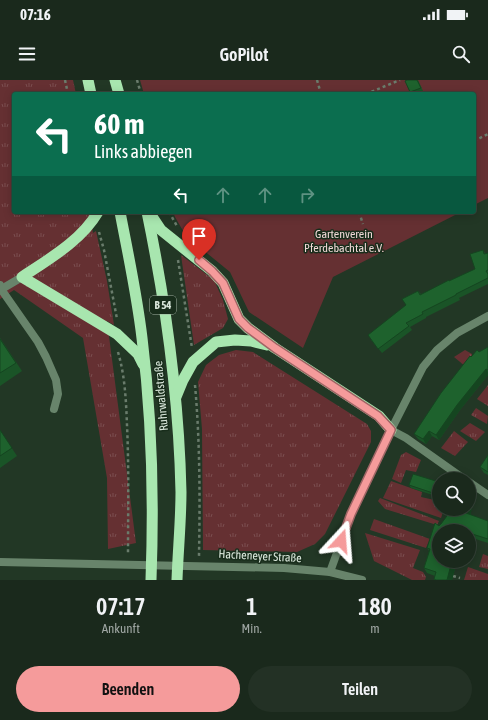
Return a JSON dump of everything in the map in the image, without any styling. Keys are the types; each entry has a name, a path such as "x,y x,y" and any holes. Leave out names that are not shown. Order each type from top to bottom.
{"highway":[{"path":"88,80 91,92"},
{"path":"115,80 118,92"},
{"name":"Ruhrwaldstraße","path":"120,214 135,292 145,368 151,452 151,580"},
{"name":"Ruhrwaldstraße","path":"148,214 169,339 178,428 181,493 177,580"},
{"path":"149,214 161,230 199,260 223,283 239,319 275,348 378,416 391,430"},
{"path":"96,216 77,237 22,277 117,334 138,354 145,368"},
{"path":"175,399 193,362 216,342 235,340 251,341 275,348"}],"street":[{"path":"22,277 0,288 38,342 46,357 56,380 58,394 54,409"},
{"path":"330,572 351,514 423,367 437,350 457,333 488,316"},
{"path":"391,430 406,438 454,472"},
{"path":"476,487 488,495"},
{"name":"Hacheneyer Straße","path":"0,562 284,568 330,572 362,580"}],"path":[{"path":"64,80 67,92"},
{"path":"137,80 140,92"},
{"path":"317,80 321,92"},
{"path":"371,92 400,80"},
{"path":"476,140 488,134"},
{"path":"170,214 178,227"},
{"path":"360,214 363,224"},
{"path":"96,216 117,313 116,347 123,368 127,419 129,503 128,557"},
{"path":"178,259 192,348"},
{"path":"195,386 199,428 199,557"},
{"path":"453,576 460,578"}],"green space":[{"path":"0,80 73,80 76,92 12,92 12,214 90,214 93,233 96,231 107,281 114,325 107,321 136,543 108,549 107,478 83,338 14,290 0,299"},
{"path":"140,80 488,80 488,198 476,204 476,92 143,92"},
{"name":"Gartenverein Pferdebachtal e.V.","path":"174,214 457,214 333,277 303,348 249,312 230,272 186,236"},
{"path":"181,255 214,280 223,300 228,319 223,328 194,345"},
{"path":"236,350 253,352 367,424 371,431 371,442 325,534 315,544 297,552 203,550 202,429 198,382 206,365 219,355"},
{"path":"465,350 472,354 472,356 465,366 454,357"},
{"path":"488,385 488,406 477,399"},
{"path":"476,408 488,416 487,424 471,415"},
{"path":"470,423 485,432 476,441 460,431"},
{"path":"454,431 468,442 455,456 441,448"},
{"path":"406,452 421,460 416,472 406,470 401,483 392,479 401,455"},
{"path":"391,481 422,492 421,497 432,499 432,515 383,498"},
{"path":"380,498 439,521 438,524 434,524 385,509 378,501"},
{"path":"374,519 430,539 426,548 370,530"},
{"path":"365,533 420,550 413,568 423,572 426,577 425,580 412,580 374,561"},
{"path":"483,554 488,556 488,569 479,567"},
{"path":"468,568 488,574 488,580 464,580"}],"building":[{"path":"417,80 421,88 410,92 405,81"},
{"path":"483,250 484,254 488,253 488,270 486,271 488,278 422,312 423,314 406,323 409,326 378,349 368,335 406,305 402,299 418,291 420,295 475,269 470,254"},
{"path":"0,339 16,363 0,373"},
{"path":"488,347 488,370 486,369 457,405 436,435 429,431 423,439 414,434 441,393 470,356 471,357 477,350 479,352"},
{"path":"0,430 12,448 0,456"},
{"path":"488,455 488,472 480,467"},
{"path":"413,474 432,480 432,493 409,485"},
{"path":"447,516 474,516 488,521 488,539 476,535 476,524 441,524"},
{"path":"432,532 432,568 450,568 447,580 434,579 436,572 424,568 430,549 427,548"}],"route":[{"path":"199,260 223,283 239,319 248,328 275,348 378,416 391,430 351,514 341,541"}]}
